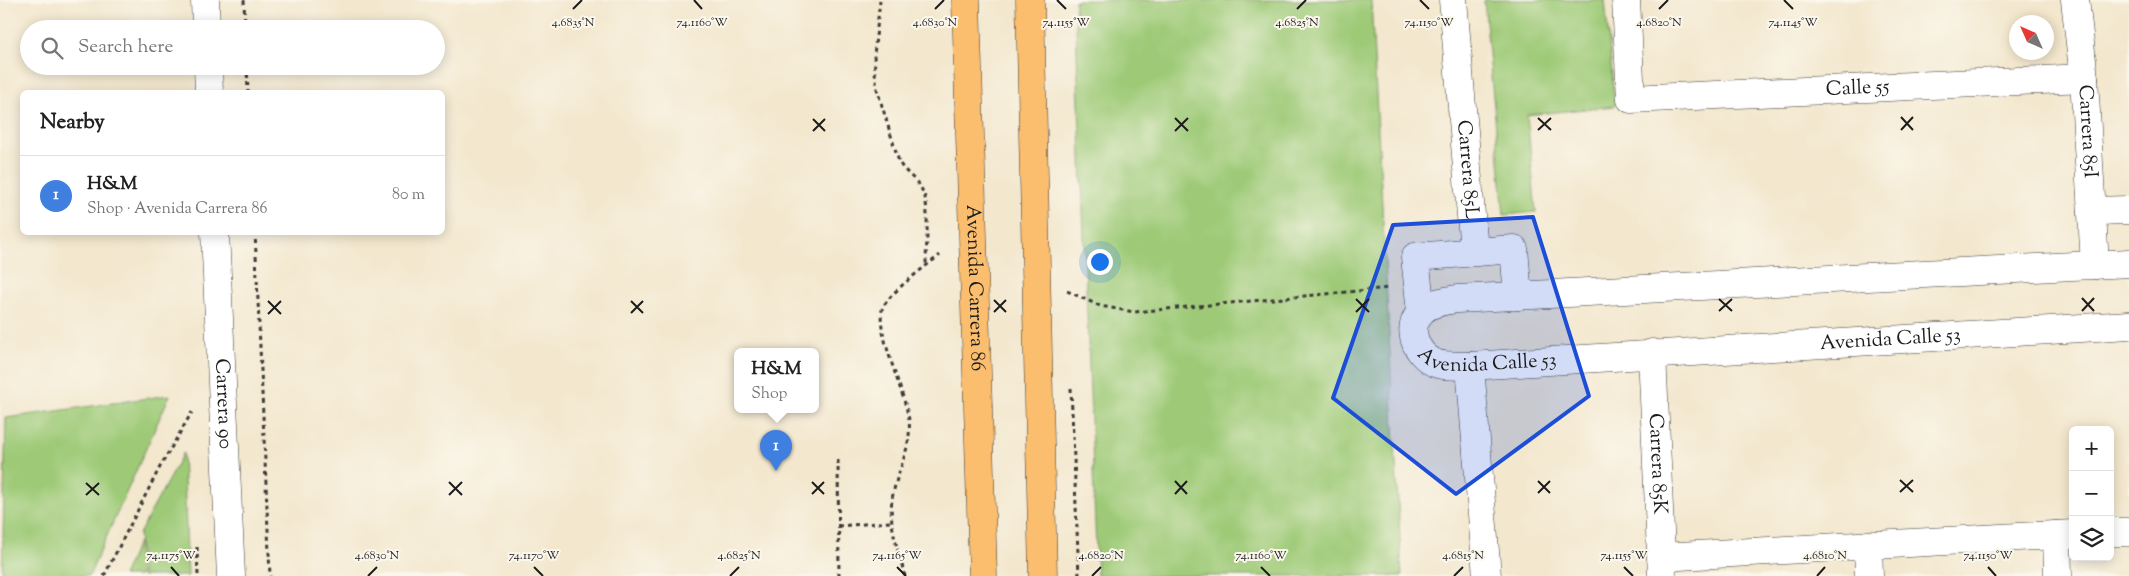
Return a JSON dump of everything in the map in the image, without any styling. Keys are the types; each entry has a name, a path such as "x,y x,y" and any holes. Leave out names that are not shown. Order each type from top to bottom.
{"main road":[{"name":"Avenida Carrera 86","path":"966,0 983,576"},
{"path":"1030,0 1043,576"}],"street":[{"path":"205,0 206,20"},
{"name":"Carrera 85L","path":"1453,0 1474,251"},
{"name":"Calle 55","path":"1626,0 1631,100 2084,78"},
{"name":"Carrera 85I","path":"2075,0 2084,78 2095,264"},
{"path":"208,75 209,90"},
{"path":"2092,211 2129,210"},
{"name":"Carrera 90","path":"216,235 231,576"},
{"path":"1420,299 1415,257 1514,249 1518,296"},
{"name":"Avenida Calle 53","path":"2129,263 1457,299 1436,303 1420,299 1413,335 1418,349 1437,364 1470,366 2129,324"},
{"name":"Carrera 85K","path":"1652,353 1661,567"},
{"path":"1470,366 1487,576"},
{"path":"2114,532 2129,532"},
{"path":"1661,567 1868,545 2065,535 2058,576"},
{"path":"1868,545 1869,576"}],"path":[{"path":"244,0 245,20"},
{"path":"880,0 874,55 877,89 898,162 921,188 926,199 926,266"},
{"path":"247,75 248,90"},
{"path":"255,235 270,576"},
{"path":"905,576 890,522 893,493 909,437 909,422 907,408 889,352 881,315 887,301 940,255"},
{"path":"1067,291 1100,306 1134,312 1420,299"},
{"path":"104,576 160,467 197,404"},
{"path":"838,460 839,576"},
{"path":"838,526 890,522"}],"highlighted area":[{"path":"1533,217 1589,396 1456,494 1333,398 1393,225"}],"green space":[{"path":"1075,0 1371,0 1402,576 1097,576"},
{"path":"1484,0 1605,0 1615,106 1527,115 1536,212 1504,215"},
{"path":"170,395 89,576 2,576 6,418"},
{"path":"183,453 188,576 142,576 139,534"},
{"path":"138,542 140,576 123,576"}],"place":[{"name":"H&M","path":"776,471"}]}
